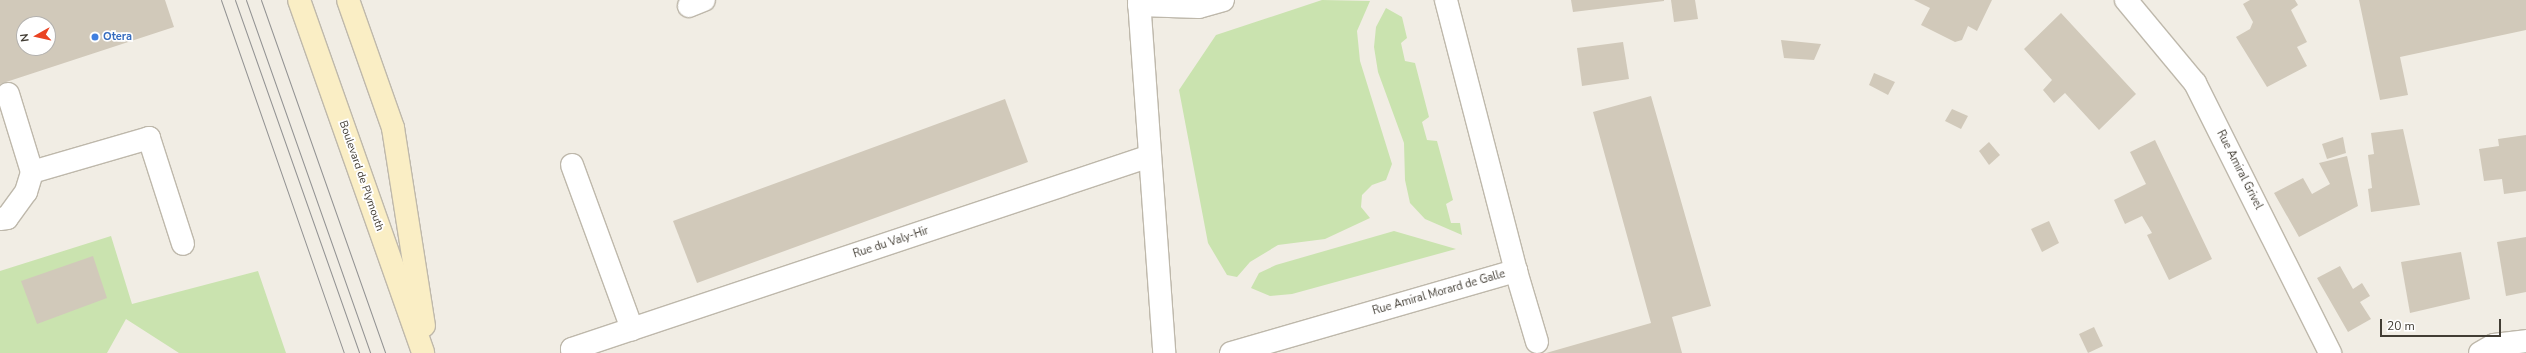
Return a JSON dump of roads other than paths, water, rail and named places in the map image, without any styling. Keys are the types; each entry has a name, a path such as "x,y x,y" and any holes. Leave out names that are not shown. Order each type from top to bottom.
{"main road":[{"name":"Boulevard de Plymouth","path":"299,0 423,353"},
{"path":"348,0 393,128 429,353"}],"street":[{"path":"1164,353 1139,3 1199,7 1223,0"},
{"name":"Rue Amiral Morard de Galle","path":"1231,353 1516,272 1446,0"},
{"name":"Rue Amiral Grivel","path":"2126,0 2195,83 2330,353"},
{"path":"0,219 7,218 26,192 32,172 8,94"},
{"path":"32,172 149,138 183,244"},
{"name":"Rue du Valy-Hir","path":"573,353 572,349 1150,156"},
{"path":"572,165 632,329"},
{"path":"1516,272 1537,342"},
{"path":"2480,353 2494,345 2526,341"}],"tram line":[{"path":"221,0 344,353"},
{"path":"235,0 359,353"},
{"path":"246,0 370,353"},
{"path":"261,0 385,353"}],"place":[{"name":"Otera","path":"95,37"}]}
